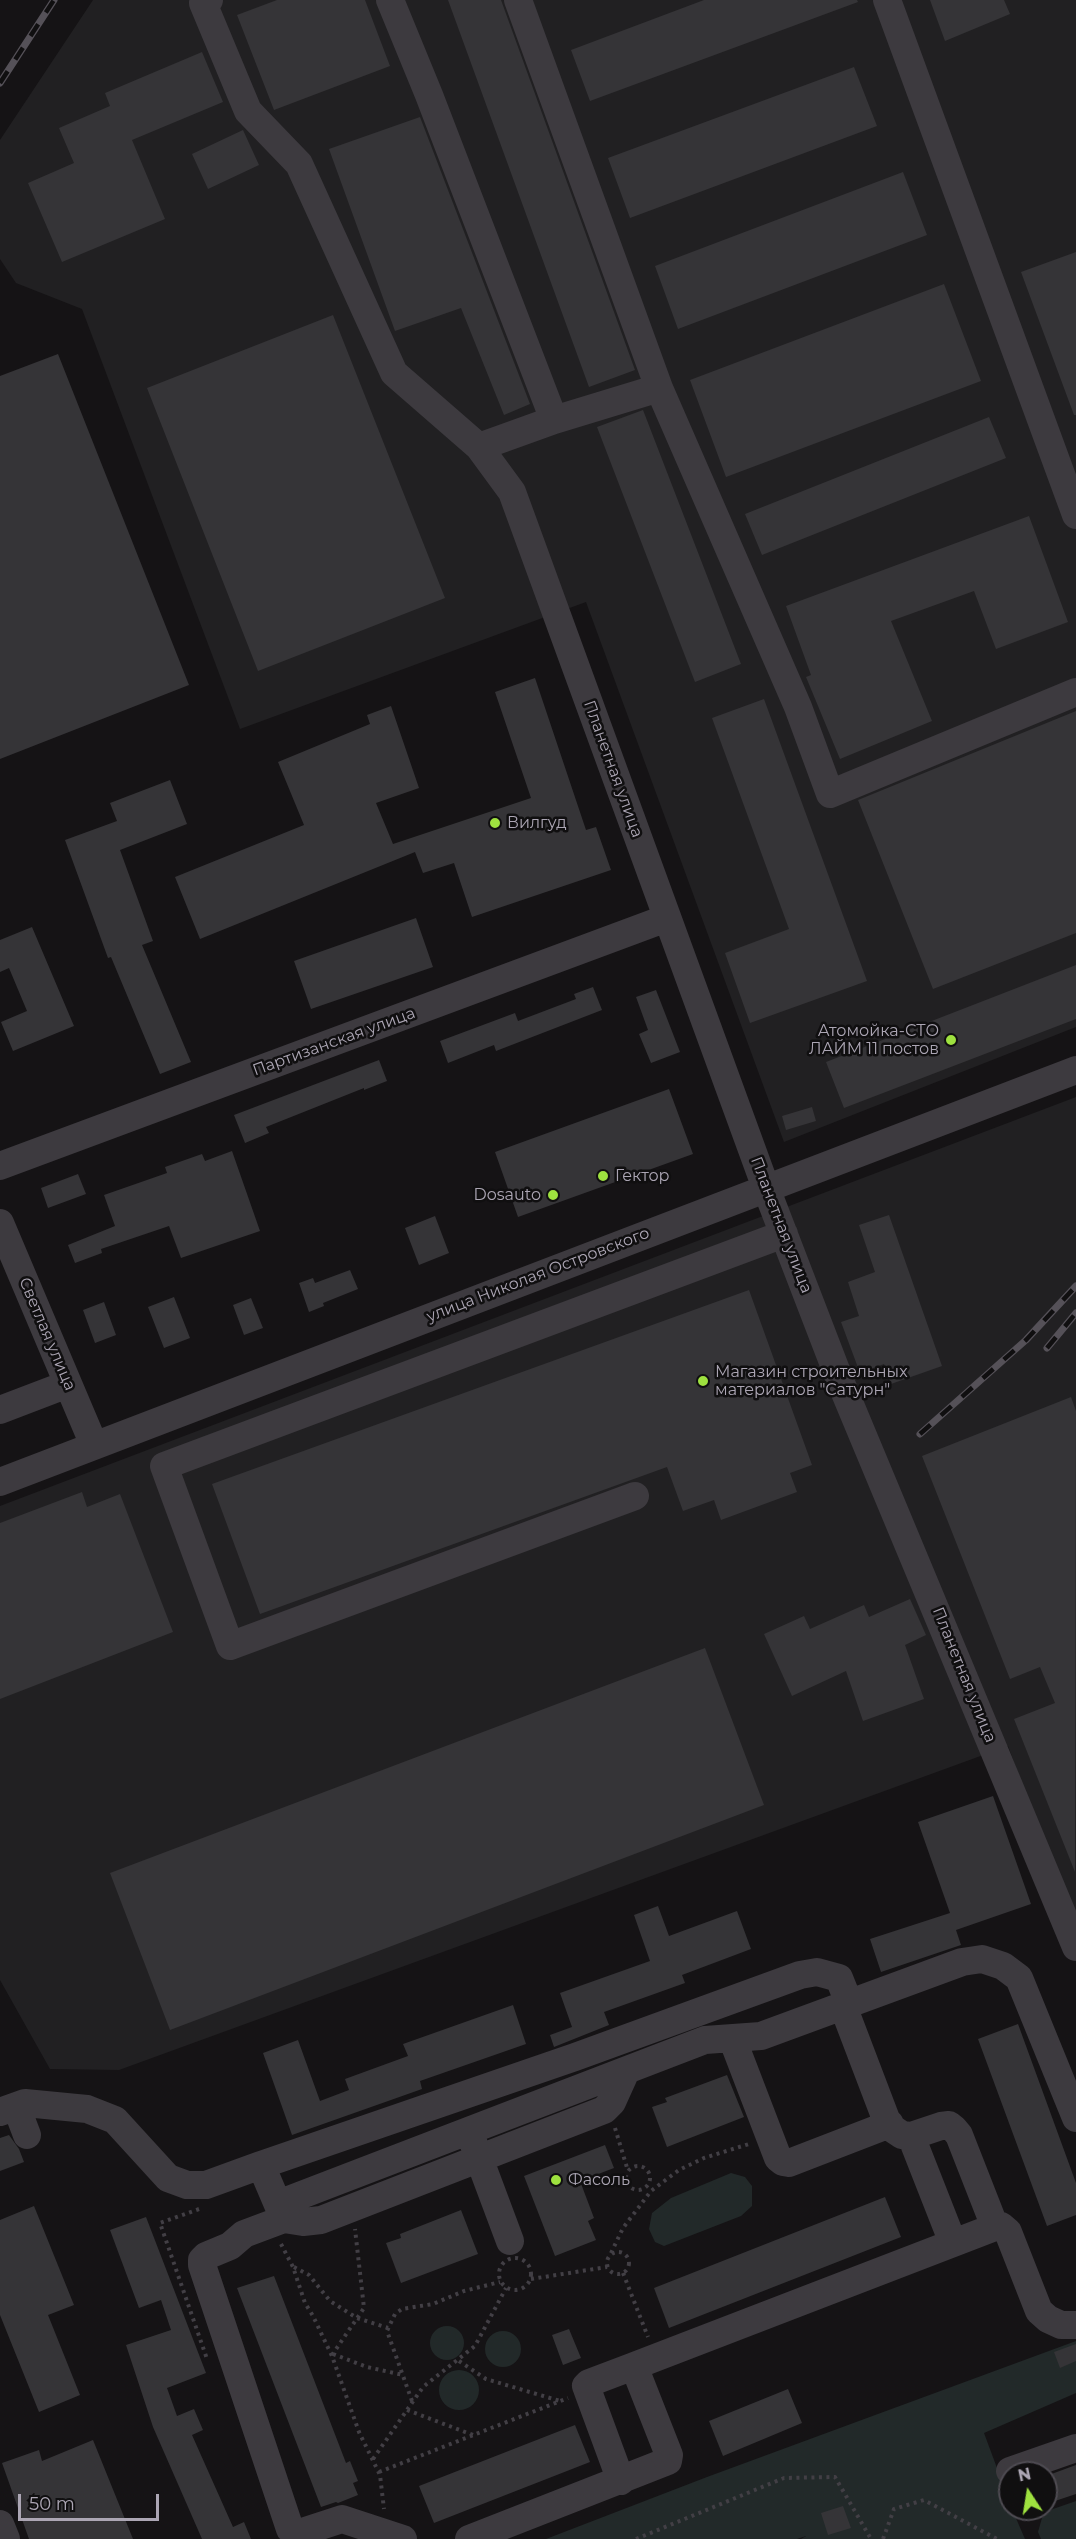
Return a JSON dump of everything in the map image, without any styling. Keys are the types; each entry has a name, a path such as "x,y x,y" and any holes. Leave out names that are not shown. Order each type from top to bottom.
{"street":[{"name":"Планетная улица","path":"209,0 203,3 248,111 299,164 394,373 479,447 512,492 766,1188 841,1383 1076,1947"},
{"path":"390,0 554,420"},
{"path":"518,0 659,388 798,707 830,794 1076,692"},
{"path":"887,0 1076,515"},
{"path":"479,447 554,420 659,388"},
{"name":"Партизанская улица","path":"0,1166 667,918"},
{"name":"улица Николая Островского","path":"0,1482 1076,1070"},
{"name":"Светлая улица","path":"0,1223 94,1445"},
{"path":"635,1496 230,1646 164,1466 784,1234"},
{"path":"0,1410 68,1384"},
{"path":"394,2536 342,2519 299,2533 290,2529 202,2265 202,2260 206,2256 230,2246 244,2234 277,2216 468,2131 705,2040 741,2038 846,2005 962,1962 982,1959 1003,1966 1019,1978 1076,2118"},
{"path":"27,2135 14,2107 87,2109 115,2120 168,2178 187,2185 206,2185 735,1998 801,1975 817,1972 839,1978 846,2005 953,2243"},
{"path":"735,1998 741,2038 778,2158 789,2163 901,2130 949,2126 954,2129 995,2227"},
{"path":"277,2216 312,2222 609,2107 626,2071"},
{"path":"456,2098 510,2241"},
{"path":"261,2165 277,2216"},
{"path":"621,2481 573,2396 589,2383 995,2227 1001,2226 1008,2232 1039,2311 1060,2325 1076,2325"},
{"path":"469,2539 665,2464 670,2458 645,2361"},
{"path":"1039,2461 1076,2448"},
{"path":"0,2524 6,2539"}],"path":[{"path":"609,2107 628,2171 626,2176 628,2186 638,2190 646,2186 649,2180 647,2170 637,2166 628,2171"},
{"path":"607,2267 608,2257 623,2228 651,2191 679,2170 704,2158 771,2139"},
{"path":"646,2186 651,2191"},
{"path":"333,2355 364,2308 352,2208"},
{"path":"277,2216 305,2303 333,2355 359,2432 379,2472 384,2503 394,2536"},
{"path":"607,2267 614,2274 623,2273 628,2269 628,2259 621,2252 611,2253"},
{"path":"531,2278 527,2262 514,2258 503,2263 500,2269 500,2282 506,2288 516,2291 522,2289 531,2278 607,2267"},
{"path":"293,2267 309,2275 330,2301 357,2318 388,2328"},
{"path":"623,2273 645,2361"},
{"path":"412,2401 387,2331 398,2310 433,2304 464,2291 500,2282"},
{"path":"374,2459 412,2401 437,2374 459,2361 475,2346 506,2288"},
{"path":"333,2355 367,2367 403,2375"},
{"path":"459,2361 486,2379 573,2396"},
{"path":"379,2472 573,2396"},
{"path":"407,2410 473,2435"},
{"path":"636,2539 784,2478 835,2477 871,2539"},
{"path":"883,2539 894,2508 924,2500 996,2539"}],"shaded area":[{"path":"93,0 1076,0 1076,1027 784,1142 586,602 240,729 82,309 16,283 0,259 0,140"},
{"path":"1076,1097 1076,1928 1008,1746 119,2070 50,2069 0,1980 0,1506"},
{"path":"731,2173 745,2177 752,2186 752,2206 741,2216 664,2246 655,2242 649,2229 652,2213 671,2198"},
{"path":"447,2326 459,2331 464,2343 459,2355 447,2360 435,2355 430,2343 435,2331"},
{"path":"503,2331 516,2336 521,2349 516,2362 503,2367 490,2362 485,2349 490,2336"},
{"path":"1076,2341 1076,2393 984,2433 998,2471 998,2521 1017,2521 1025,2539 801,2539 806,2536 797,2539 546,2539"},
{"path":"459,2370 467,2371 473,2376 478,2382 478,2398 473,2404 467,2409 459,2410 451,2409 445,2404 440,2398 439,2390 440,2382 445,2376 451,2371"},
{"path":"1076,2501 1076,2539 1041,2539 1038,2532 1041,2521 1058,2521 1058,2507"}],"building":[{"path":"277,0 365,0 390,66 274,110 237,15"},
{"path":"448,0 501,0 635,370 589,387"},
{"path":"704,0 857,0 858,2 590,101 571,50"},
{"path":"930,0 1004,0 1010,14 945,41"},
{"path":"202,52 223,102 132,140 165,219 62,262 28,183 74,163 59,128 110,106 105,93"},
{"path":"854,67 877,126 630,218 608,158"},
{"path":"420,117 530,404 504,415 461,308 395,331 329,149"},
{"path":"243,130 259,165 208,189 192,154"},
{"path":"903,172 927,235 678,329 655,266"},
{"path":"1076,252 1076,415 1074,415 1021,272"},
{"path":"944,284 981,381 726,477 690,380"},
{"path":"333,315 445,598 258,671 147,388"},
{"path":"58,354 189,685 0,759 0,376"},
{"path":"643,410 741,664 695,682 597,427"},
{"path":"989,417 1006,458 762,555 745,514"},
{"path":"1029,516 1068,622 996,649 974,591 891,621 932,721 840,759 806,677 811,675 786,606"},
{"path":"535,678 586,830 596,827 611,870 472,917 454,863 423,873 415,852 200,939 175,877 304,825 278,762 370,724 367,715 391,706 419,788 376,803 393,844 531,798 495,692"},
{"path":"764,699 867,981 750,1023 725,953 789,929 712,718"},
{"path":"1076,711 1076,933 933,989 858,800"},
{"path":"170,780 187,824 120,850 153,941 142,945 191,1062 160,1074 111,957 108,958 65,840 117,821 110,803"},
{"path":"416,918 433,967 311,1009 294,961"},
{"path":"32,927 74,1026 13,1051 1,1022 27,1011 9,968 0,972 0,940"},
{"name":"Атомойка-СТО ЛАЙМ 11 постов","path":"1076,965 1076,1019 844,1108 826,1062"},
{"path":"593,987 602,1010 496,1051 494,1045 448,1063 440,1041 515,1013 518,1021 576,999 574,994"},
{"path":"656,990 680,1052 651,1063 639,1034 648,1030 636,997"},
{"path":"379,1060 387,1081 266,1127 269,1133 245,1143 234,1115"},
{"path":"669,1089 693,1154 518,1217 495,1152"},
{"path":"812,1107 816,1121 786,1130 782,1116"},
{"path":"232,1151 260,1231 181,1258 169,1226 101,1249 102,1253 75,1263 68,1245 115,1226 104,1195 167,1173 165,1167 202,1154 205,1161"},
{"path":"78,1174 86,1194 48,1208 41,1188"},
{"path":"889,1215 942,1366 891,1384 884,1364 860,1373 841,1322 859,1316 848,1282 875,1272 859,1225"},
{"path":"435,1216 449,1253 419,1265 405,1228"},
{"path":"350,1270 358,1289 323,1303 324,1306 309,1312 299,1283 313,1278 315,1283"},
{"path":"749,1290 812,1465 790,1473 797,1492 721,1520 714,1500 683,1511 667,1467 260,1614 212,1484"},
{"path":"174,1297 190,1338 164,1348 148,1307"},
{"path":"251,1298 263,1328 244,1335 233,1305"},
{"path":"104,1302 116,1335 95,1343 83,1310"},
{"path":"1071,1397 1076,1411 1075,1872 1014,1719 1055,1703 1040,1667 1010,1679 922,1456"},
{"path":"82,1492 87,1507 120,1494 173,1632 0,1699 0,1523"},
{"path":"910,1599 926,1635 905,1645 924,1699 863,1721 846,1671 792,1696 764,1634 804,1616 810,1629 864,1605 869,1617"},
{"path":"705,1648 764,1805 170,2030 110,1873"},
{"path":"993,1796 1031,1904 956,1930 961,1945 881,1972 870,1939 950,1913 918,1822"},
{"path":"658,1906 669,1936 737,1911 751,1949 682,1975 685,1983 604,2012 609,2025 554,2047 550,2035 572,2027 560,1993 650,1961 634,1915"},
{"path":"513,2005 526,2044 420,2081 422,2089 292,2135 263,2053 298,2040 320,2101 349,2090 345,2079 408,2056 403,2044"},
{"path":"1018,2024 1076,2183 1076,2215 1047,2226 978,2039"},
{"path":"727,2075 744,2117 667,2147 652,2107 667,2102 665,2098"},
{"path":"9,2135 19,2149 24,2162 0,2171 0,2138"},
{"path":"605,2145 614,2168 580,2181 594,2218 588,2221 596,2240 555,2256 524,2176"},
{"path":"885,2197 901,2237 669,2328 654,2288"},
{"path":"34,2206 74,2305 48,2315 80,2395 39,2412 0,2315 0,2220"},
{"path":"461,2210 478,2254 401,2283 386,2243 401,2238 400,2234"},
{"path":"146,2217 206,2373 167,2388 177,2416 194,2409 203,2430 192,2435 233,2527 244,2522 251,2539 202,2539 153,2427 126,2345 171,2330 161,2300 139,2308 110,2230"},
{"path":"274,2276 346,2463 350,2461 358,2481 353,2483 358,2495 338,2503 321,2507 237,2288"},
{"path":"569,2329 581,2358 563,2365 552,2335"},
{"path":"1076,2344 1076,2361 1060,2368 1054,2352"},
{"path":"788,2389 802,2423 723,2456 709,2421"},
{"path":"575,2425 590,2462 434,2523 419,2486"},
{"path":"93,2440 133,2539 29,2539 2,2463 39,2450 42,2461"},
{"path":"1076,2465 1076,2494 1058,2500 1058,2472"},
{"path":"843,2506 851,2528 828,2535 821,2513"}],"railway":[{"path":"0,83 54,0"},
{"path":"920,1434 1026,1340 1076,1286"},
{"path":"1047,1348 1076,1313"}],"place":[{"name":"Вилгуд","path":"495,823"},
{"name":"Атомойка-СТО ЛАЙМ 11 постов","path":"951,1040"},
{"name":"Гектор","path":"603,1176"},
{"name":"Dosauto","path":"553,1195"},
{"name":"Магазин строительных материалов \"Сатурн\"","path":"703,1381"},
{"name":"Фасоль","path":"556,2180"}]}
